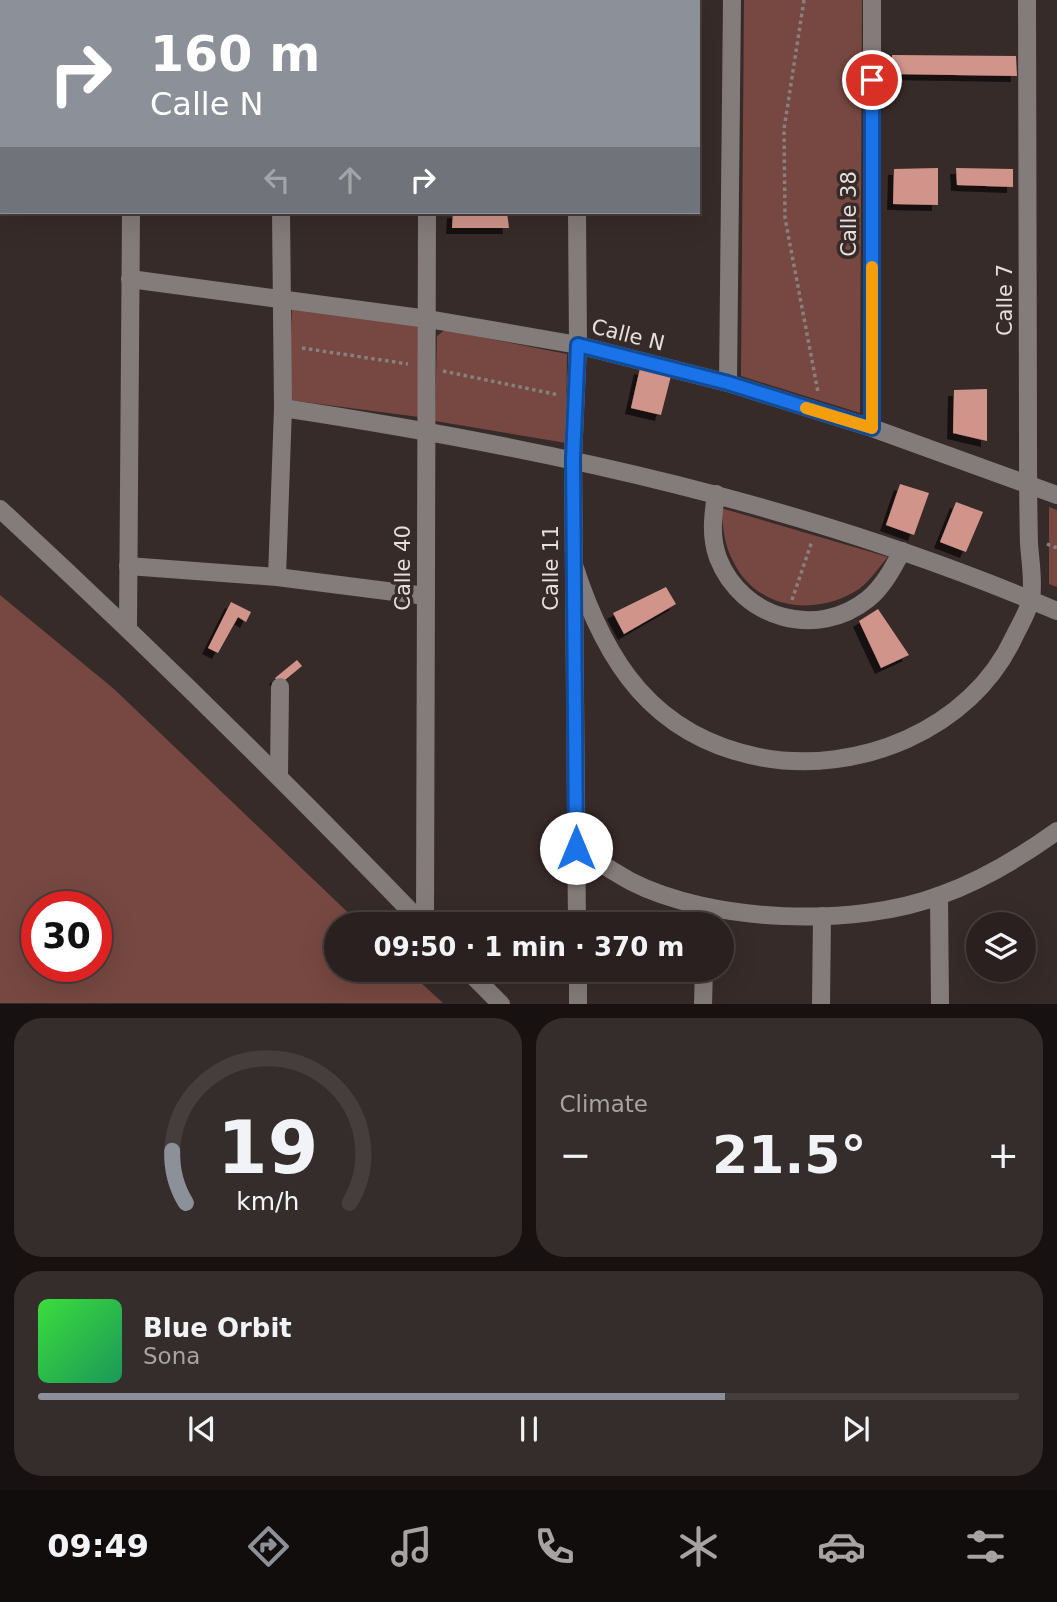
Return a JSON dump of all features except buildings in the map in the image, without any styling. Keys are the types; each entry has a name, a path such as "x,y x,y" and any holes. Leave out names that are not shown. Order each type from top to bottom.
{"street":[{"path":"728,383 732,0"},
{"name":"Calle 38","path":"872,0 872,428"},
{"name":"Calle 7","path":"1027,0 1028,482 1031,600"},
{"path":"128,628 131,214"},
{"path":"277,578 283,408 281,214"},
{"name":"Calle 40","path":"424,912 427,214"},
{"name":"Calle 11","path":"577,214 578,345 573,458 577,912"},
{"name":"Calle N","path":"130,279 428,319 578,345 728,383 821,412 1028,482 1057,495"},
{"path":"283,408 426,430 573,458 716,494 902,551 1057,611"},
{"path":"716,494 711,528 718,558 731,581 751,603 785,620 817,621 845,614 869,598 888,577 902,551"},
{"path":"0,509 128,628 279,775 412,912"},
{"path":"574,565 601,638 624,674 657,708 691,735 731,751 772,759 810,762 853,757 899,744 941,720 979,690 1007,652 1031,600"},
{"path":"128,566 277,578 426,596"},
{"path":"279,775 280,687"},
{"path":"734,916 822,916 878,910 939,896 993,873 1057,831"},
{"path":"576,848 632,882 698,912"},
{"path":"939,896 940,1003"},
{"path":"821,1003 822,916"},
{"path":"479,982 500,1003"},
{"path":"578,982 578,1003"},
{"path":"703,1003 704,982"}],"path":[{"path":"804,0 784,129 785,218 821,412"},
{"path":"785,620 817,525"}],"shaded area":[{"path":"744,0 862,0 860,413 741,376"},
{"path":"292,305 419,325 419,417 289,400"},
{"path":"445,330 567,354 566,443 435,421 437,336"},
{"path":"1049,507 1057,510 1057,587 1049,584"},
{"path":"721,508 888,557 863,586 842,598 825,603 789,604 756,590 743,577 728,548"},
{"path":"0,595 114,689 347,912 324,912 324,982 420,982 443,1003 0,1003"}],"slow traffic":[{"path":"806,408 872,428 872,267"}],"route":[{"path":"576,848 573,458 578,345 728,383 872,428 872,80"}]}
